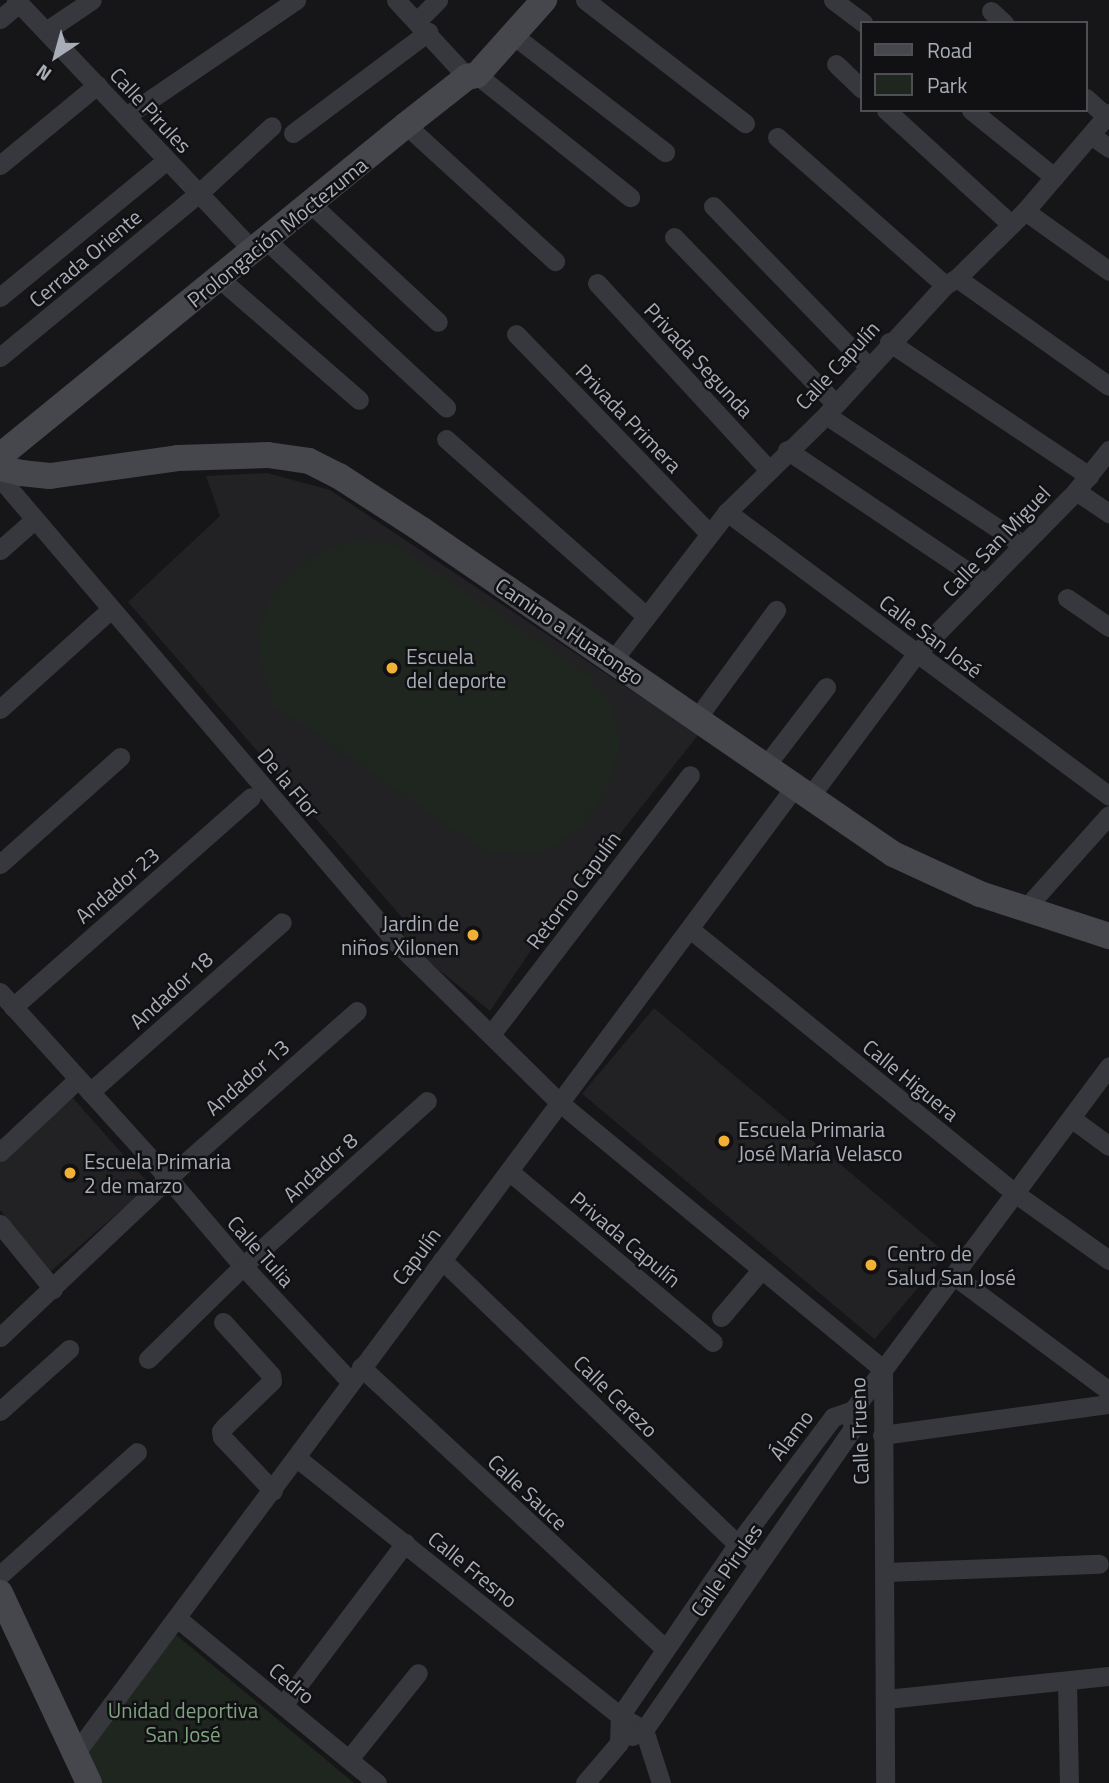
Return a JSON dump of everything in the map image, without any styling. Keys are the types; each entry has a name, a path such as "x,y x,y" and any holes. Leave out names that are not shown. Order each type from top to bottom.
{"main road":[{"name":"Prolongación Moctezuma","path":"0,456 406,125 472,76 544,0"},
{"name":"Camino a Huatongo","path":"0,468 21,474 50,476 178,458 268,455 309,461 339,476 412,523 767,764 893,854 928,873 1024,910 1109,936"},
{"path":"0,1593 89,1783"}],"street":[{"path":"46,31 92,0"},
{"path":"125,116 296,0"},
{"path":"396,0 472,76 630,197"},
{"path":"293,133 423,26 438,0"},
{"path":"585,0 745,123"},
{"path":"833,0 860,21"},
{"path":"0,19 18,2"},
{"name":"Calle Pirules","path":"18,2 198,194 446,407"},
{"path":"513,35 665,152"},
{"path":"836,64 860,87"},
{"path":"0,165 96,85"},
{"path":"1088,100 1108,115"},
{"path":"888,112 1018,218 1109,271"},
{"path":"973,112 1054,177"},
{"name":"Calle Capulín","path":"613,660 727,512 830,409 889,342 1018,218 1108,115"},
{"path":"406,125 555,261"},
{"name":"Cerrada Oriente","path":"0,357 198,194 272,126"},
{"path":"1092,136 1109,149"},
{"path":"777,137 951,281 1109,386"},
{"path":"0,297 167,160"},
{"path":"311,204 439,323"},
{"path":"713,206 868,366"},
{"path":"674,237 830,409 1023,545"},
{"path":"220,279 359,400"},
{"name":"Privada Segunda","path":"597,283 768,469"},
{"name":"Privada Primera","path":"516,334 709,533"},
{"path":"889,342 1089,476"},
{"path":"446,439 646,615"},
{"path":"787,450 985,583"},
{"name":"Calle San Miguel","path":"803,790 917,653 1076,491 1109,450"},
{"name":"De la Flor","path":"0,478 394,941 492,1033 560,1102"},
{"path":"1076,491 1109,513"},
{"name":"Calle San José","path":"727,512 1109,796"},
{"path":"0,550 34,520"},
{"path":"1067,598 1109,626"},
{"path":"0,709 111,609"},
{"path":"697,718 776,610"},
{"path":"767,764 826,687"},
{"path":"0,864 120,757"},
{"name":"Retorno Capulín","path":"492,1033 690,775"},
{"name":"Capulín","path":"74,1755 690,929 803,790"},
{"name":"Andador 23","path":"7,1000 251,797"},
{"path":"1024,910 1109,815"},
{"name":"Andador 18","path":"0,1152 282,922"},
{"name":"Calle Higuera","path":"690,929 1016,1194 1109,1260"},
{"name":"Calle Tulia","path":"7,1000 168,1178 243,1266 356,1374"},
{"name":"Andador 13","path":"0,1337 168,1178 357,1011"},
{"name":"Álamo","path":"620,1716 737,1545 833,1416 853,1410 1109,1066"},
{"name":"Andador 8","path":"148,1359 243,1266 427,1101"},
{"name":"Calle Trueno","path":"560,1102 883,1369 885,1783"},
{"path":"1071,1118 1109,1146"},
{"name":"Privada Capulín","path":"509,1171 713,1342"},
{"path":"3,1233 53,1289"},
{"name":"Calle Cerezo","path":"442,1260 758,1564"},
{"path":"721,1317 761,1270"},
{"path":"953,1275 1109,1391"},
{"path":"223,1322 271,1376 272,1381 225,1426 221,1432 222,1437 273,1491"},
{"path":"0,1411 69,1349"},
{"name":"Calle Sauce","path":"356,1374 665,1649"},
{"path":"882,1435 1109,1404"},
{"name":"Calle Pirules","path":"619,1743 643,1730 852,1430 853,1410"},
{"path":"0,1575 137,1452"},
{"name":"Calle Fresno","path":"297,1458 620,1716 643,1730"},
{"path":"282,1705 405,1543"},
{"path":"886,1572 1099,1564"},
{"name":"Cedro","path":"177,1618 377,1783"},
{"path":"349,1759 418,1673"},
{"path":"886,1699 1109,1676"},
{"path":"1067,1682 1069,1783"},
{"path":"585,1783 619,1743 620,1716"},
{"path":"643,1730 661,1783"}],"shaded area":[{"name":"Escuela del deporte","path":"267,473 330,490 698,735 546,928 490,1011 403,941 405,921 128,602 220,516 206,476"},
{"name":"Escuela Primaria José María Velasco","path":"654,1008 947,1254 875,1339 582,1094"},
{"name":"Escuela Primaria 2 de marzo","path":"73,1098 150,1185 51,1271 0,1210 0,1160"}],"green space":[{"path":"351,540 392,543 586,673 613,706 620,745 609,786 582,827 542,853 487,852 274,706 260,661 258,627 277,587 312,557"},
{"name":"Unidad deportiva San José","path":"174,1633 354,1783 97,1783 82,1749"}],"place":[{"name":"Escuela del deporte","path":"392,668"},
{"name":"Jardin de niños Xilonen","path":"473,935"},
{"name":"Escuela Primaria José María Velasco","path":"724,1141"},
{"name":"Escuela Primaria 2 de marzo","path":"70,1173"},
{"name":"Centro de Salud San José","path":"871,1265"}]}
